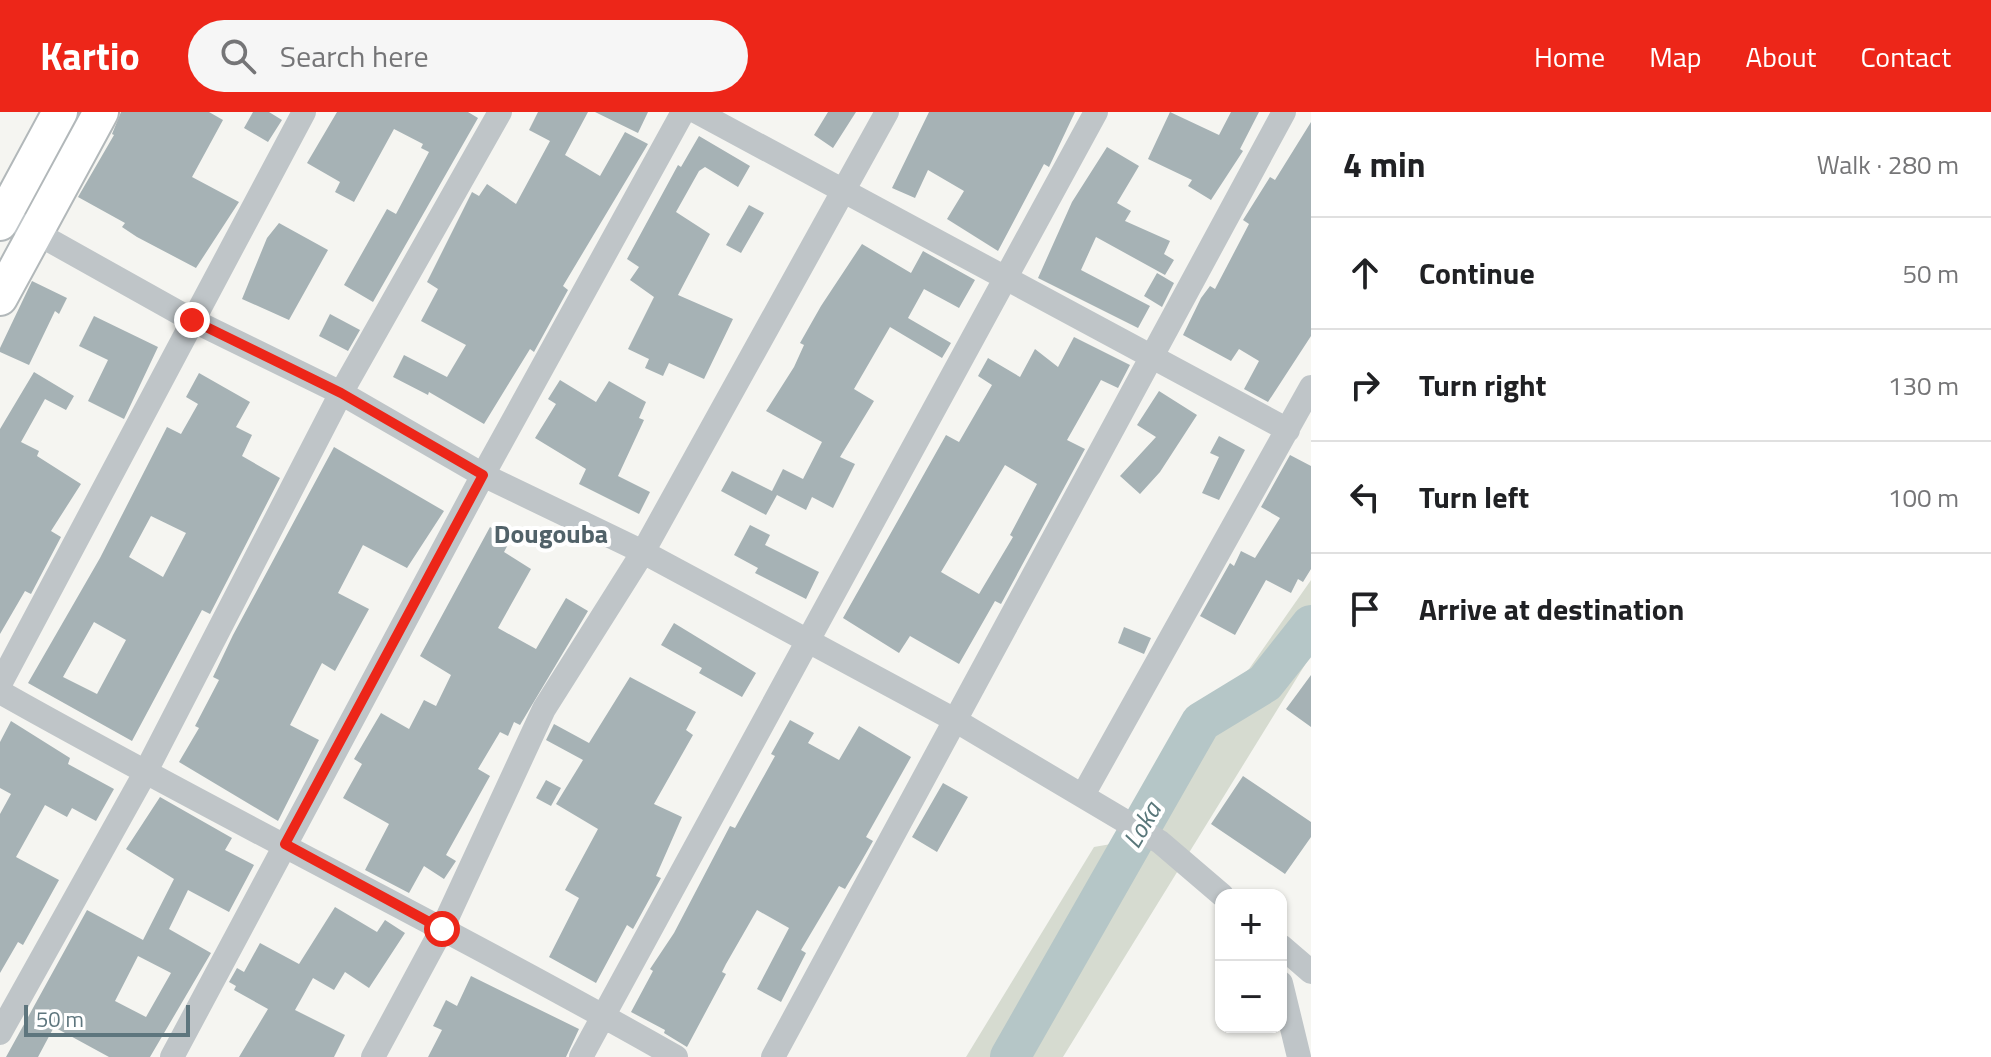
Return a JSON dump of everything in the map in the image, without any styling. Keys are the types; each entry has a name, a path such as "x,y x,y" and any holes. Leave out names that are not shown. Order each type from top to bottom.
{"highway":[{"path":"2,219 60,112"},
{"path":"0,298 101,112"}],"street":[{"path":"0,684 304,112"},
{"path":"0,1033 145,773 341,393 500,112"},
{"path":"172,1057 483,475 683,112"},
{"path":"697,112 1288,430"},
{"path":"373,1057 442,929 506,796 535,726 643,552 887,112"},
{"path":"581,1057 1096,112"},
{"path":"773,1057 953,719 1284,112"},
{"path":"2,219 35,232 192,320 341,393 483,475 643,552 953,719 1160,842 1215,889"},
{"path":"1083,795 1311,387"},
{"path":"0,692 676,1057"},
{"path":"1287,951 1311,972"},
{"path":"1287,1008 1299,1057"}],"shaded area":[{"path":"1311,580 1311,655 1063,1057 966,1057 1094,847 1128,841 1199,713 1249,669"}],"building":[{"path":"121,112 209,112 223,120 192,177 239,202 196,268 137,237 122,227 125,223 78,197 114,135"},
{"path":"253,112 269,112 282,120 268,142 244,128"},
{"path":"337,112 468,112 478,118 373,302 344,285 387,209 396,214 429,152 421,148 423,144 394,129 354,202 335,192 340,182 307,163"},
{"path":"538,112 588,112 565,155 600,176 625,132 648,144 563,286 568,290 534,352 530,349 484,424 429,392 428,395 393,377 404,355 447,377 466,345 421,321 438,289 427,282 472,192 479,196 487,184 516,204 550,141 529,130"},
{"path":"595,112 648,112 638,133"},
{"path":"828,112 856,112 833,148 814,135"},
{"path":"929,112 1075,112 1049,167 1044,164 998,251 947,219 964,191 928,170 915,198 892,188"},
{"path":"1170,112 1219,135 1231,112 1259,112 1240,149 1243,151 1211,200 1188,186 1192,180 1148,159"},
{"path":"1311,122 1311,336 1268,402 1244,389 1259,361 1239,349 1231,361 1183,335 1201,298 1210,286 1215,289 1249,224 1243,220 1270,177 1275,180"},
{"path":"699,136 750,166 738,187 705,167 699,171 676,212 710,234 678,295 733,319 704,379 669,363 663,376 645,368 649,359 628,349 654,297 630,280 639,267 627,259 678,165 681,167"},
{"path":"1107,147 1139,166 1117,203 1131,211 1125,221 1170,241 1164,254 1174,260 1165,275 1096,237 1081,270 1150,306 1138,328 1038,278 1072,202"},
{"path":"749,205 764,213 741,253 726,245"},
{"path":"279,223 328,250 289,320 242,299 267,238"},
{"path":"862,244 911,273 923,251 975,280 959,308 924,289 908,318 951,343 942,358 890,327 854,389 874,401 840,457 855,464 833,508 812,497 806,510 777,495 766,515 721,491 732,471 772,491 783,469 803,479 822,442 766,411 794,367 804,345 800,343 821,306"},
{"path":"1157,273 1174,283 1162,307 1144,296"},
{"path":"32,281 67,298 59,314 55,311 29,365 0,352 0,348"},
{"path":"330,314 360,330 348,351 319,336"},
{"path":"94,316 158,347 124,419 88,401 108,360 79,346"},
{"path":"1074,337 1130,365 1118,388 1101,380 1067,440 1085,449 1001,604 995,601 959,664 910,636 899,653 843,618 946,435 959,442 992,385 978,376 988,358 1020,377 1035,349 1058,367","holes":["1005,465 1037,484 1010,535 1013,537 979,594 941,572"]},
{"path":"34,372 74,396 66,410 45,399 21,442 39,451 37,456 81,484 51,531 61,537 31,594 25,591 0,634 0,429"},
{"path":"199,373 250,402 236,427 252,435 242,456 280,478 210,614 202,610 132,741 28,683 100,558 167,427 181,434 198,404 186,397","holes":["151,516 186,533 163,577 129,557","94,622 126,640 97,694 63,677"]},
{"path":"560,380 596,402 609,381 646,402 639,418 644,420 618,476 650,492 639,514 579,484 586,469 535,438 556,404 548,399"},
{"path":"1159,391 1197,415 1160,472 1140,494 1120,476 1156,437 1137,425"},
{"path":"1219,436 1245,450 1219,500 1202,493 1219,457 1210,453"},
{"path":"334,447 444,511 407,568 363,545 338,593 369,609 335,671 322,663 290,725 319,740 278,821 179,762 199,728 195,726 219,680 213,677 233,635"},
{"path":"1290,455 1311,466 1311,569 1303,582 1298,579 1291,593 1266,580 1235,635 1200,616 1230,563 1234,566 1241,551 1255,558 1280,518 1261,507"},
{"path":"750,525 770,535 765,545 819,572 806,599 755,573 758,568 734,555"},
{"path":"490,527 511,539 504,552 531,569 498,628 536,649 566,598 588,611 520,725 514,722 508,736 500,732 478,769 490,776 446,855 456,861 444,879 424,866 409,893 365,870 389,824 343,798 362,764 354,759 381,713 409,729 424,700 436,706 451,675 420,656"},
{"path":"674,623 756,673 742,697 699,673 702,668 661,645"},
{"path":"1124,627 1151,638 1144,654 1118,643"},
{"path":"1311,675 1311,727 1286,709"},
{"path":"630,677 696,712 686,730 693,735 654,804 682,817 656,876 661,878 633,929 627,925 596,983 549,957 579,898 565,890 598,829 556,804 583,760 546,740 554,724 589,743"},
{"path":"790,720 814,733 808,743 839,760 859,726 911,757 866,837 873,841 845,889 839,886 801,950 806,953 781,1002 757,989 789,928 757,910 726,964 722,972 726,974 687,1047 664,1033 665,1030 631,1012 653,971 650,969 674,933 730,826 735,828 775,756 771,754"},
{"path":"11,721 70,758 68,764 114,789 96,821 72,808 67,817 45,805 16,857 59,880 23,945 18,942 0,973 0,814 11,794 0,788 0,742"},
{"path":"1243,776 1311,822 1311,837 1285,874 1211,824"},
{"path":"546,780 561,788 551,806 536,798"},
{"path":"943,783 968,797 937,852 912,837"},
{"path":"160,797 232,838 225,850 254,865 229,912 188,890 169,929 211,953 150,1057 109,1057 54,1027 38,1057 6,1057 87,910 143,940 174,879 126,849","holes":["138,956 171,973 146,1017 115,1001"]},
{"path":"335,907 377,932 385,920 405,933 369,988 345,972 334,990 313,978 295,1010 345,1035 334,1057 239,1057 268,1009 234,990 236,986 229,982 237,968 244,972 260,943 299,964"},
{"path":"471,976 579,1029 566,1057 428,1057 442,1030 433,1026 446,1000 457,1006"}],"waterway":[{"name":"Loka","path":"1010,1057 1201,722 1265,683 1311,625"}],"district":[{"name":"Dougouba","path":"551,534"}],"route":[{"path":"192,320 341,393 483,475 285,844 442,929"}]}
